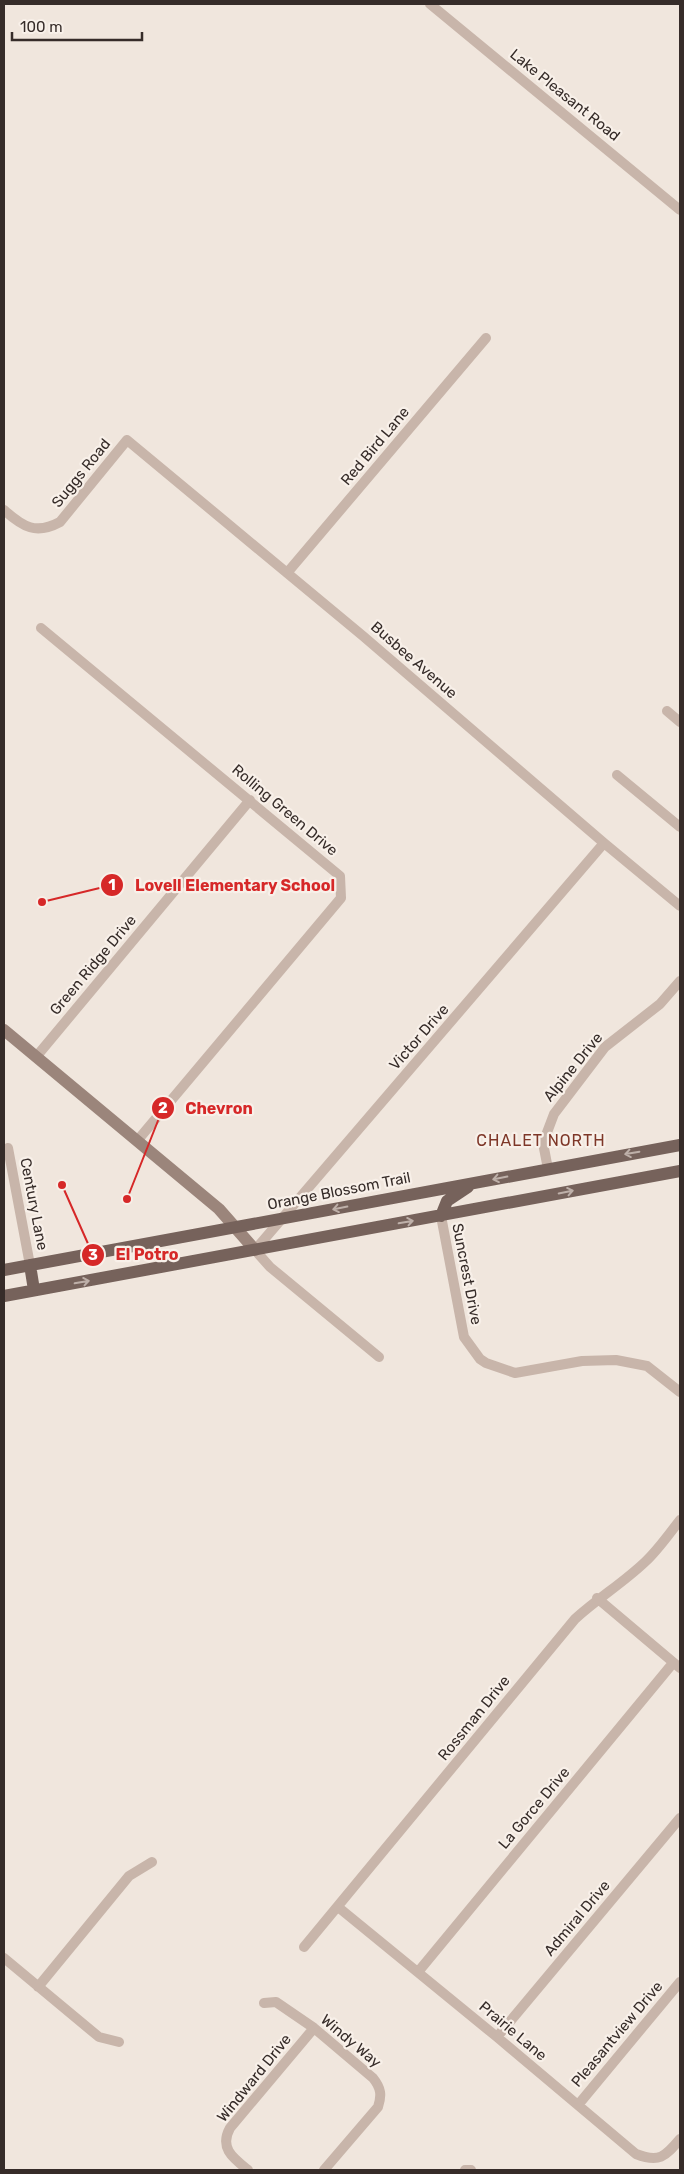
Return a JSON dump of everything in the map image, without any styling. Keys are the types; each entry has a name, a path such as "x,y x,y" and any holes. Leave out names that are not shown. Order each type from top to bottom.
{"main road":[{"name":"Orange Blossom Trail","path":"4,1270 680,1144"},
{"path":"4,1296 680,1171"},
{"path":"441,1216 447,1201 474,1183"},
{"path":"30,1265 34,1290"}],"street":[{"name":"Lake Pleasant Road","path":"430,4 680,210"},
{"name":"Red Bird Lane","path":"287,573 486,338"},
{"name":"Busbee Avenue","path":"127,440 680,906"},
{"name":"Suggs Road","path":"4,510 25,526 38,529 49,528 55,525 60,522 127,440"},
{"name":"Rolling Green Drive","path":"41,628 340,876 341,898 137,1141"},
{"path":"667,711 680,722"},
{"path":"617,775 680,827"},
{"name":"Green Ridge Drive","path":"36,1057 250,800"},
{"name":"Victor Drive","path":"255,1250 604,843"},
{"name":"Alpine Drive","path":"548,1169 544,1143 554,1114 605,1047 660,1004 680,981"},
{"path":"4,1030 218,1209 270,1267 379,1357"},
{"name":"Century Lane","path":"8,1148 30,1265"},
{"name":"Suncrest Drive","path":"441,1216 464,1338 486,1363 515,1373 582,1361 616,1360 647,1366 680,1392"},
{"name":"Rossman Drive","path":"304,1947 575,1618 597,1598 625,1580 647,1561 680,1520"},
{"path":"597,1598 677,1665"},
{"name":"La Gorce Drive","path":"418,1972 677,1665"},
{"name":"Admiral Drive","path":"497,2036 680,1818"},
{"path":"38,1987 129,1876 152,1862"},
{"name":"Prairie Lane","path":"338,1907 497,2036 636,2154 648,2159 660,2158 671,2150 680,2139"},
{"path":"4,1958 99,2038 119,2042"},
{"name":"Pleasantview Drive","path":"578,2105 680,1982"},
{"name":"Windy Way","path":"264,2003 276,2002 314,2028 373,2078 380,2087 381,2098 378,2107 324,2170"},
{"name":"Windward Drive","path":"248,2170 233,2158 226,2149 226,2137 230,2128 314,2028"},
{"path":"465,2170 471,2170"}],"place":[{"name":"Lovell Elementary School","path":"42,902"},
{"name":"El Potro","path":"62,1185"},
{"name":"Chevron","path":"127,1199"}],"district":[{"name":"CHALET NORTH","path":"541,1140"}]}
